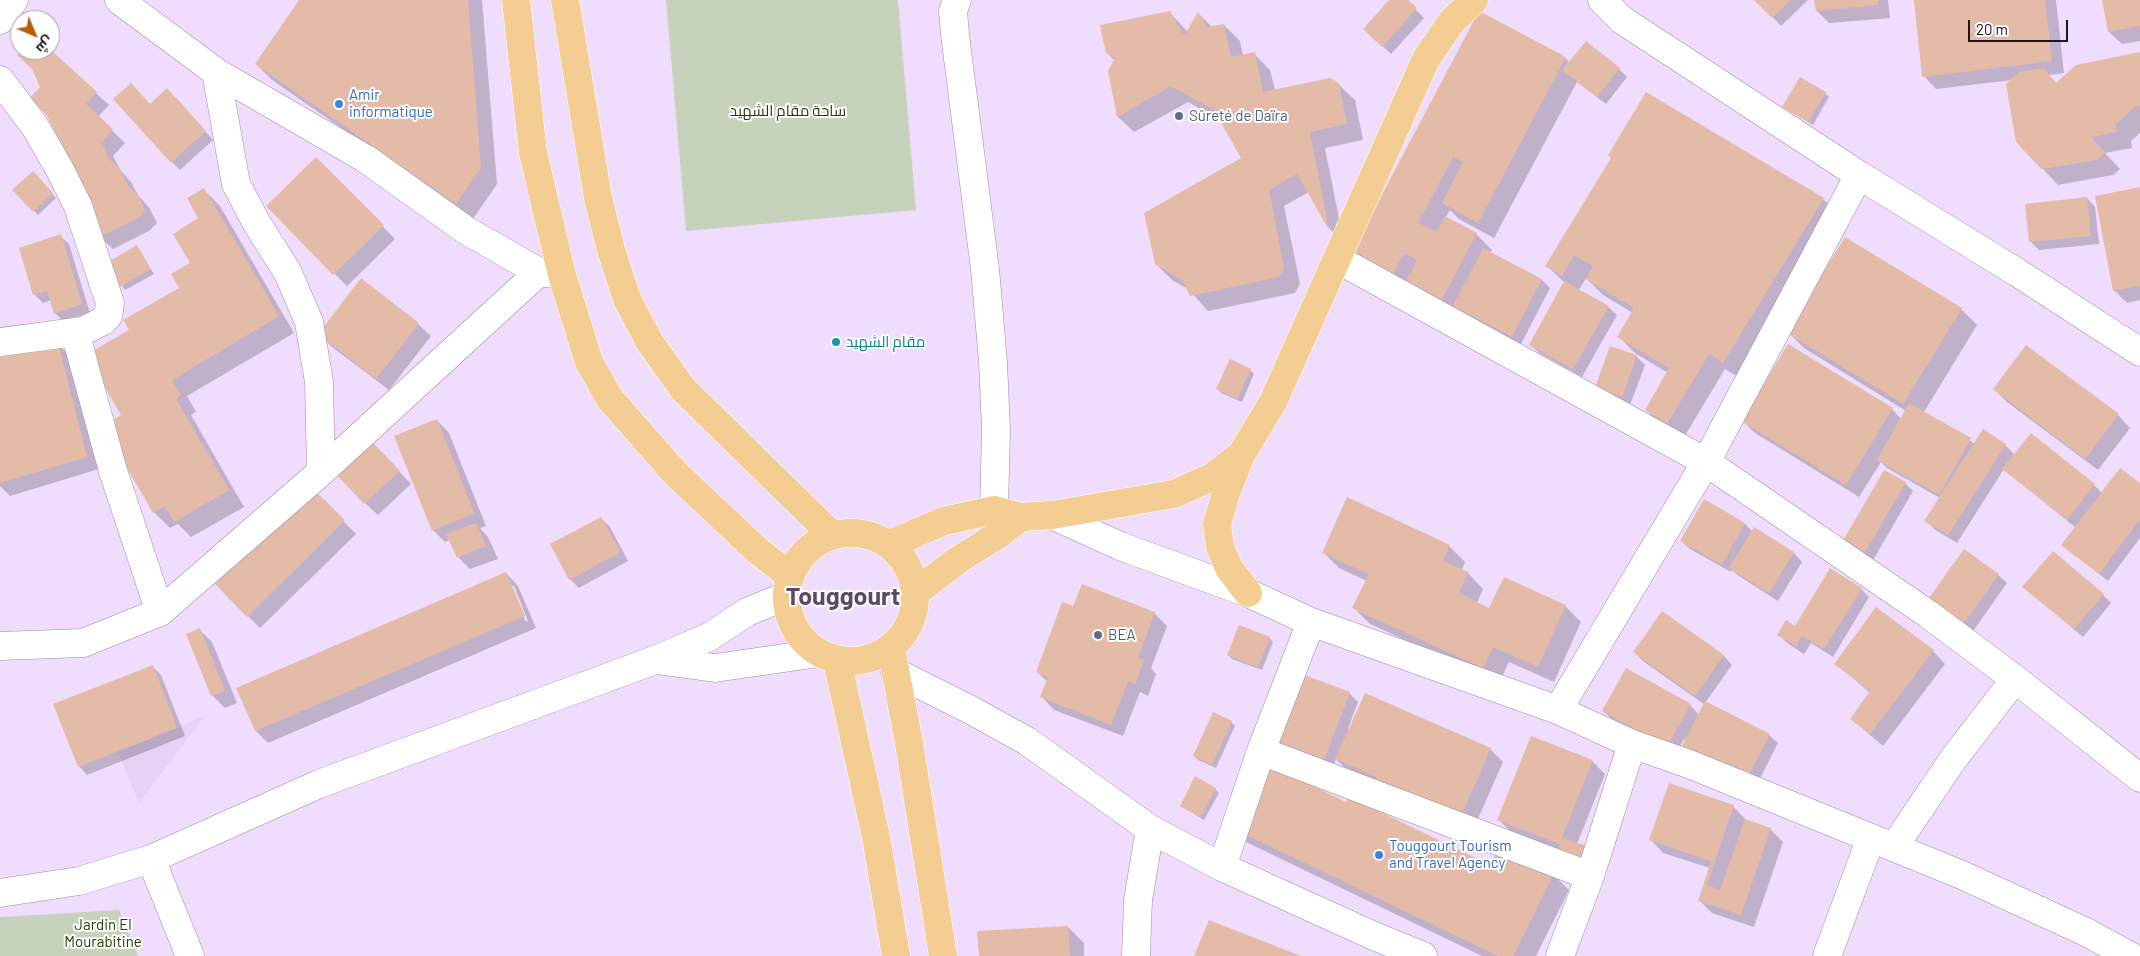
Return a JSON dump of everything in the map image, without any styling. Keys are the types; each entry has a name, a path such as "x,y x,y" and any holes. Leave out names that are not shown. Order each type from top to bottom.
{"main road":[{"path":"516,0 533,153 550,273 589,362 610,399 676,474 758,551 788,586"},
{"path":"565,0 598,198 610,250 627,299 648,341 683,389 832,535"},
{"path":"1248,593 1229,568 1220,547 1217,524 1226,493 1241,455 1273,402 1426,59 1452,21 1474,0"},
{"path":"890,544 944,521 996,523 1021,517 1052,515 1174,494 1212,477 1241,455"},
{"path":"916,592 958,560 996,523"},
{"path":"893,660 874,658 856,662 828,657 804,642 794,628 788,612 788,586 800,558 814,544 832,535 852,532 871,535 890,544 904,559 913,577 916,592 913,616 893,660 928,856 943,956"},
{"path":"828,657 874,828 896,956"}],"street":[{"path":"0,20 14,0"},
{"path":"957,0 953,11 955,35 985,269 993,362 996,430 996,523"},
{"path":"1602,0 1622,20 1859,175 2018,273 2140,352"},
{"path":"0,646 83,643 160,612 550,273 467,231 366,159 216,72 132,3"},
{"path":"216,72 236,184 256,222 288,273 310,322 319,382 321,472"},
{"path":"0,80 34,125 78,206 110,303 108,316 103,321 82,331 0,342"},
{"path":"1558,710 1706,462 1859,175"},
{"path":"1337,259 1706,462 1920,608 2015,679 2140,778"},
{"path":"82,331 78,343 95,411 112,471 160,612"},
{"path":"1052,515 1120,546 1248,593 1311,622 1558,710 1632,744 1690,764 1962,874 2088,933 2130,956"},
{"path":"0,893 79,881 151,859 319,784 655,660 709,637 788,586"},
{"path":"1222,867 1261,751 1311,622"},
{"path":"655,660 715,668 828,657"},
{"path":"893,660 969,709 1027,741 1150,829 1222,867 1374,936 1423,956"},
{"path":"1827,956 1883,843 1954,758 2015,679"},
{"path":"1560,956 1590,876 1632,744"},
{"path":"1261,751 1590,876"},
{"path":"1136,956 1138,900 1150,829"},
{"path":"151,859 190,956"}],"shaded area":[{"path":"205,716 139,803 118,752"}],"green space":[{"name":"ساحة مقام الشهيد","path":"666,0 898,0 916,210 686,231"},
{"name":"Jardin El Mourabitine","path":"119,910 138,956 0,956 0,917"}],"building":[{"path":"299,0 468,0 481,168 456,204 255,64"},
{"path":"1389,0 1408,0 1417,8 1382,47 1363,29"},
{"path":"1754,0 1791,0 1772,18"},
{"path":"1814,0 1878,0 1878,5 1816,11"},
{"path":"1914,0 2045,0 2052,61 1922,77"},
{"path":"2102,0 2140,0 2140,26 2108,32"},
{"path":"1170,11 1184,36 1198,12 1207,27 1224,24 1231,57 1255,52 1263,92 1330,78 1339,83 1347,124 1310,132 1329,230 1297,174 1269,190 1284,268 1279,277 1190,296 1182,280 1155,264 1144,213 1241,158 1214,110 1171,86 1117,117 1108,71 1115,58 1106,53 1100,25"},
{"path":"1479,11 1566,57 1478,223 1442,203 1463,162 1453,157 1418,223 1437,232 1445,216 1477,233 1440,303 1404,284 1417,260 1404,253 1392,276 1350,255"},
{"path":"1586,41 1620,68 1597,97 1562,70"},
{"path":"2140,52 2140,106 2135,107 2115,125 2117,132 2091,137 2105,153 2097,160 2041,169 2016,142 2006,84 2019,72 2043,68 2056,83 2076,65"},
{"path":"60,58 97,92 86,104 113,129 102,143 109,159 119,168 129,187 138,195 145,210 137,219 99,237 67,156 46,114 29,99 40,87 32,69 22,60 60,60"},
{"path":"1800,77 1826,92 1808,122 1782,107"},
{"path":"131,83 150,104 167,88 206,131 171,163 113,99"},
{"path":"1646,92 1824,198 1723,363 1709,354 1667,424 1645,410 1669,368 1617,337 1634,308 1586,279 1593,266 1574,255 1562,276 1545,266 1611,158 1608,155"},
{"path":"316,157 384,225 333,275 266,206"},
{"path":"33,171 53,193 33,212 12,190"},
{"path":"2140,187 2140,286 2113,291 2095,196"},
{"path":"204,188 279,316 172,380 181,395 176,399 229,490 174,522 165,506 153,513 103,426 121,415 86,355 129,330 123,320 179,288 171,274 190,263 173,234 198,218 187,198"},
{"path":"2087,197 2091,236 2029,242 2025,204"},
{"path":"61,234 82,304 54,314 47,291 33,295 19,248"},
{"path":"1845,237 1962,308 1903,404 1786,332"},
{"path":"137,245 151,269 120,287 106,263"},
{"path":"1483,248 1542,279 1512,337 1453,306"},
{"path":"361,278 419,323 376,379 318,334"},
{"path":"1564,281 1609,306 1573,369 1529,345"},
{"path":"58,342 87,457 0,483 0,357"},
{"path":"1788,344 1893,408 1846,485 1741,421"},
{"path":"2026,345 2119,414 2085,459 1993,389"},
{"path":"1610,346 1637,355 1622,397 1595,388"},
{"path":"1230,359 1251,369 1237,399 1216,389"},
{"path":"1909,403 1971,438 1939,495 1877,460"},
{"path":"437,419 474,513 432,531 394,436"},
{"path":"1983,429 2006,444 1948,535 1924,521"},
{"path":"2031,433 2095,484 2067,520 2002,469"},
{"path":"366,435 400,471 364,504 331,469"},
{"path":"2120,468 2140,483 2140,519 2099,574 2061,545"},
{"path":"1884,470 1906,482 1859,562 1838,549"},
{"path":"312,488 345,520 247,617 215,584"},
{"path":"1347,497 1450,545 1443,561 1468,572 1459,593 1489,608 1504,577 1566,605 1538,667 1493,647 1483,668 1352,608 1369,574 1322,553"},
{"path":"1704,499 1745,523 1722,565 1680,541"},
{"path":"601,517 621,552 569,580 550,544"},
{"path":"476,523 486,546 457,558 446,534"},
{"path":"1754,527 1794,552 1769,593 1729,568"},
{"path":"1964,549 1999,574 1962,626 1927,601"},
{"path":"2053,551 2104,594 2074,629 2022,587"},
{"path":"1830,568 1862,588 1824,649 1802,636 1796,646 1777,635 1786,620 1795,626"},
{"path":"506,572 525,616 255,731 236,688"},
{"name":"BEA","path":"1082,584 1155,612 1138,658 1144,660 1135,684 1128,681 1111,725 1040,697 1048,677 1036,672 1062,602 1073,606"},
{"path":"1876,607 1934,650 1870,734 1850,719 1870,691 1834,664"},
{"path":"1662,611 1724,655 1695,696 1633,652"},
{"path":"1239,625 1270,637 1258,667 1227,655"},
{"path":"200,628 225,691 211,696 186,634"},
{"path":"153,665 177,728 78,767 53,704"},
{"path":"1626,668 1691,704 1667,747 1602,711"},
{"path":"1302,674 1350,692 1322,765 1274,747"},
{"path":"1365,693 1491,748 1460,818 1375,781 1377,777 1335,759"},
{"path":"1705,701 1770,734 1745,782 1680,750"},
{"path":"1213,712 1232,721 1212,765 1193,756"},
{"path":"1531,736 1593,760 1562,838 1607,852 1600,871 1556,857 1560,844 1497,820"},
{"name":"Touggourt Tourism and Travel Agency","path":"1261,760 1346,802 1348,796 1490,865 1500,846 1554,873 1513,956 1498,956 1228,826"},
{"path":"1195,776 1216,788 1200,817 1180,806"},
{"path":"1669,783 1734,805 1707,885 1720,890 1745,819 1771,828 1741,915 1698,901 1711,861 1649,840"},
{"path":"1209,920 1301,956 1194,956"},
{"path":"1068,926 1070,956 979,956 977,931"}],"place":[{"name":"Amir informatique","path":"339,104"},
{"name":"Sûreté de Daïra","path":"1179,116"},
{"name":"مقام الشهيد","path":"836,342"},
{"name":"BEA","path":"1098,635"},
{"name":"Touggourt Tourism and Travel Agency","path":"1379,855"}],"district":[{"name":"Touggourt","path":"843,597"}]}
